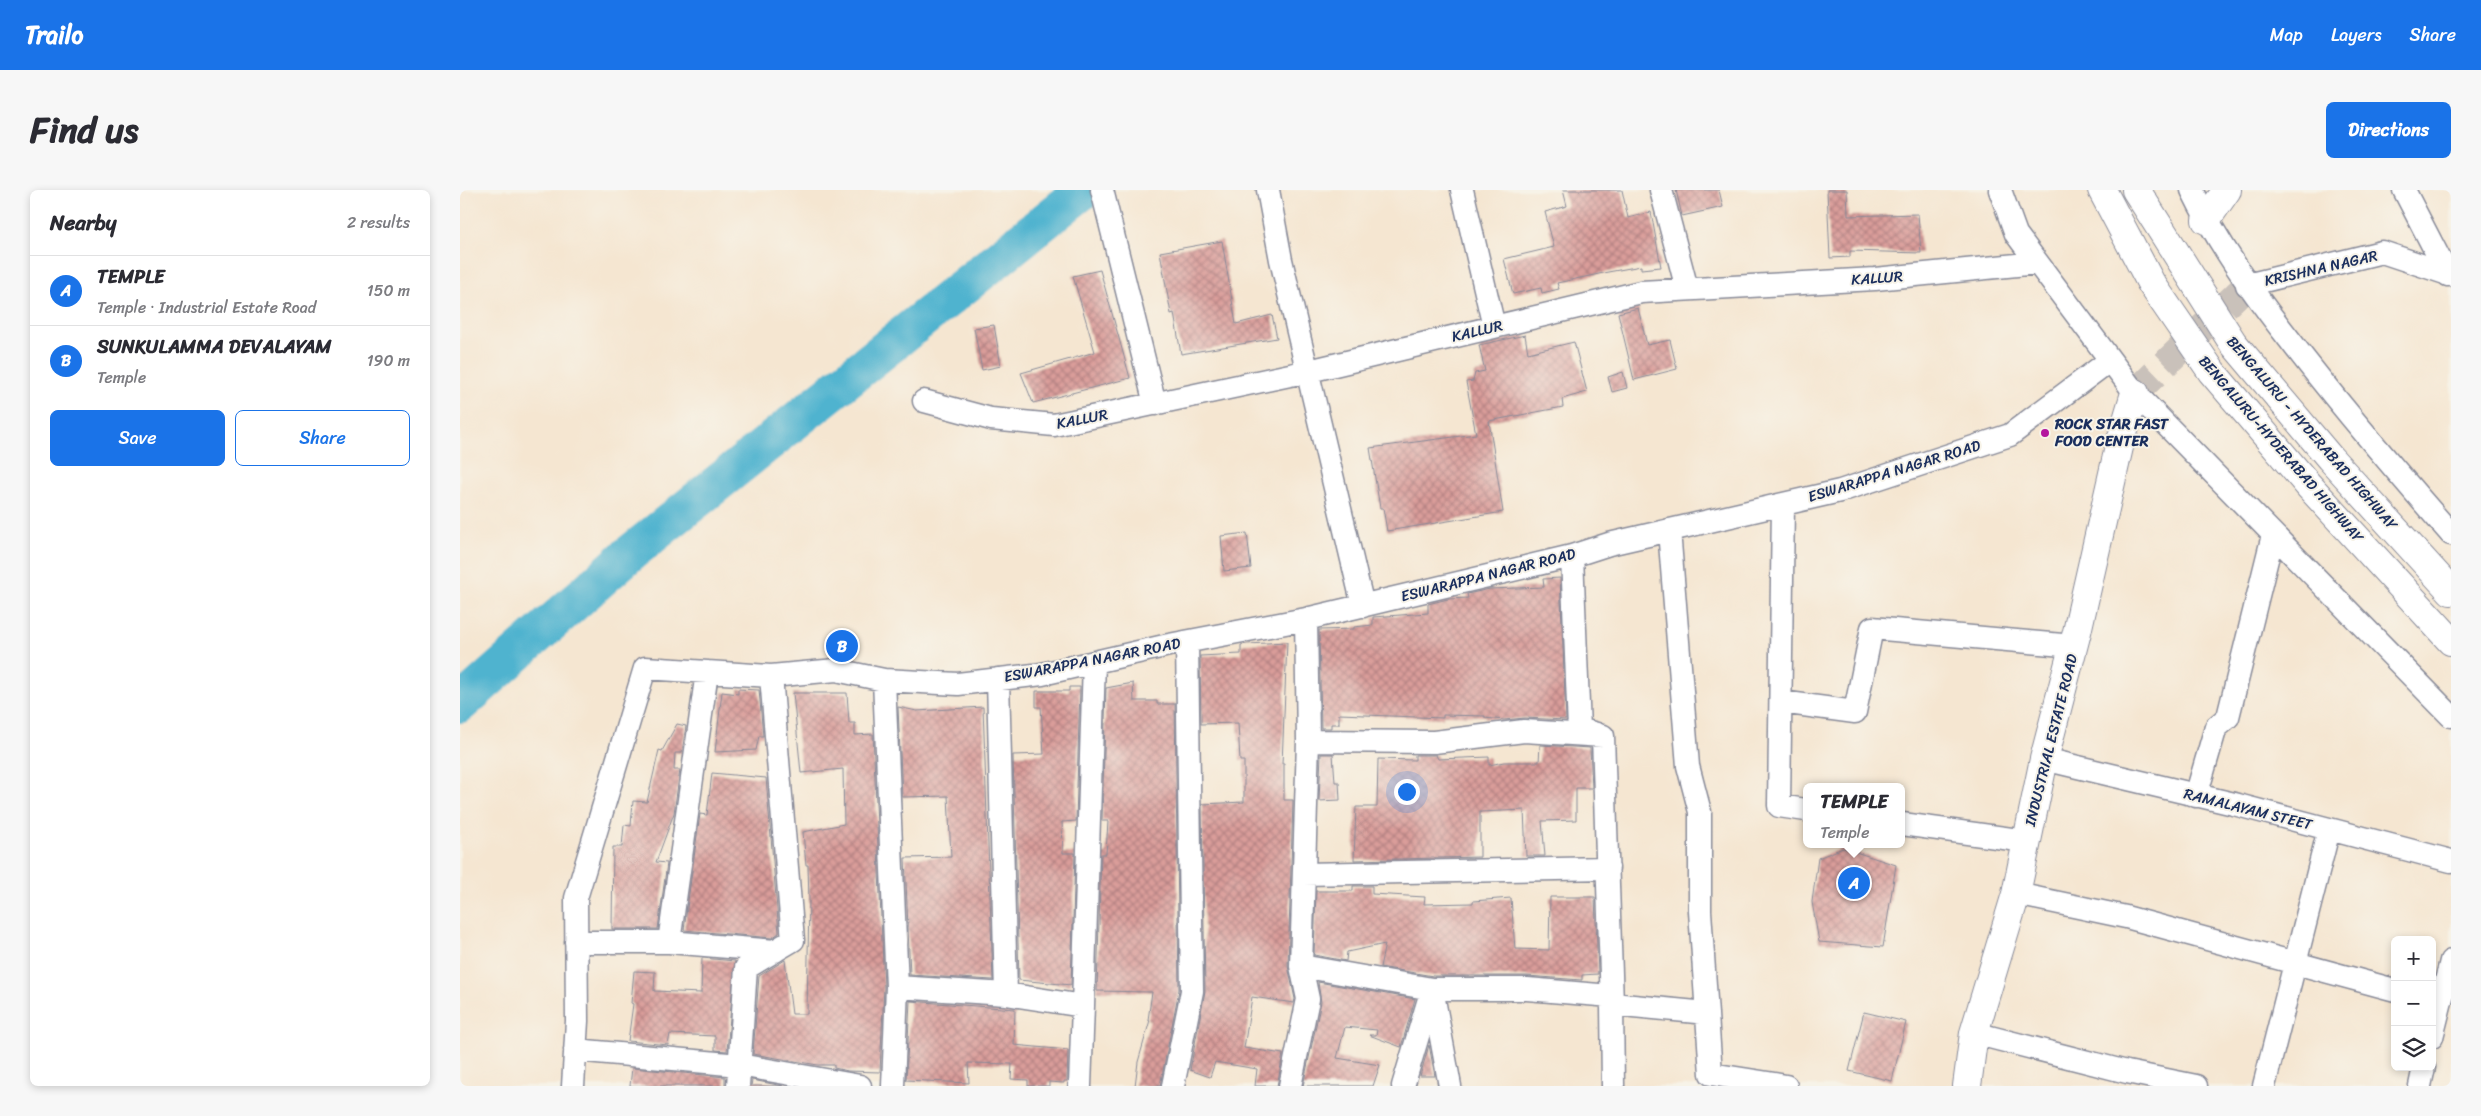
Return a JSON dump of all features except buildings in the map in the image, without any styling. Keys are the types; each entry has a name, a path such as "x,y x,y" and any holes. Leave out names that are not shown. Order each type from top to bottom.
{"main road":[{"name":"BENGALURU-HYDERABAD HIGHWAY","path":"2102,190 2151,283 2212,372 2309,486 2451,641"},
{"name":"BENGALURU - HYDERABAD HIGHWAY","path":"2136,190 2233,343 2330,458 2451,591"},
{"path":"2206,220 2227,190"},
{"name":"INDUSTRIAL ESTATE ROAD","path":"1967,1086 1974,1033 2016,894 2044,760 2074,646 2119,447 2135,393"}],"street":[{"path":"1102,190 1155,404"},
{"path":"1268,190 1281,260 1309,370 1363,606"},
{"path":"1462,190 1494,327"},
{"path":"1661,190 1687,290"},
{"path":"2000,190 2016,234 2109,361 2135,393 2451,716"},
{"path":"2192,190 2206,220 2247,285 2339,405 2451,534"},
{"path":"2404,190 2450,275"},
{"name":"KRISHNA NAGAR","path":"2247,285 2382,252 2450,275"},
{"name":"KALLUR","path":"924,401 991,419 1054,425 1309,370 1641,292 1875,279 2037,263"},
{"name":"ESWARAPPA NAGAR ROAD","path":"576,942 576,898 645,668 771,676 836,670 884,680 958,684 1042,674 1187,642 1306,619 1572,556 1609,544 1840,492 2010,435 2109,361"},
{"path":"1783,504 1780,806 1803,810"},
{"path":"1669,530 1688,766 1700,812 1700,911 1710,1074 1786,1086"},
{"path":"2196,796 2216,727 2228,717 2273,535"},
{"path":"1572,556 1579,729 1603,736"},
{"path":"1290,1086 1308,999 1301,966 1308,741 1306,619"},
{"path":"1781,702 1855,712 1872,628 2074,646"},
{"path":"1173,1086 1192,991 1187,642"},
{"path":"1080,1086 1094,662"},
{"path":"669,942 708,672"},
{"path":"739,1076 746,968 792,940 771,676"},
{"path":"998,679 1006,994"},
{"path":"884,680 897,987 893,1086"},
{"path":"1308,741 1434,742 1524,730 1603,736"},
{"path":"1603,736 1613,1086"},
{"name":"RAMALAYAM STEET","path":"2044,760 2330,829 2451,861"},
{"path":"1905,824 2026,841"},
{"path":"2264,1086 2330,829"},
{"path":"1304,874 1608,868"},
{"path":"2016,894 2126,917 2391,989"},
{"path":"573,1086 576,942 669,942 775,951"},
{"path":"2434,1026 2437,1001 2451,961"},
{"path":"1301,966 1432,989 1526,989 1707,1013"},
{"path":"897,987 1006,994 1083,1006"},
{"path":"1403,1086 1432,989"},
{"path":"1432,989 1450,1086"},
{"path":"1974,1033 2127,1072 2196,1086"},
{"path":"575,1050 739,1076 860,1086"},
{"path":"2420,1086 2423,1071"}],"waterway":[{"path":"460,704 628,555 1084,190"}],"tunnel":[{"path":"2135,393 2247,285"}],"place":[{"name":"ROCK STAR FAST FOOD CENTER","path":"2045,433"},
{"name":"SUNKULAMMA DEVALAYAM","path":"842,646"},
{"name":"TEMPLE","path":"1854,883"}]}
